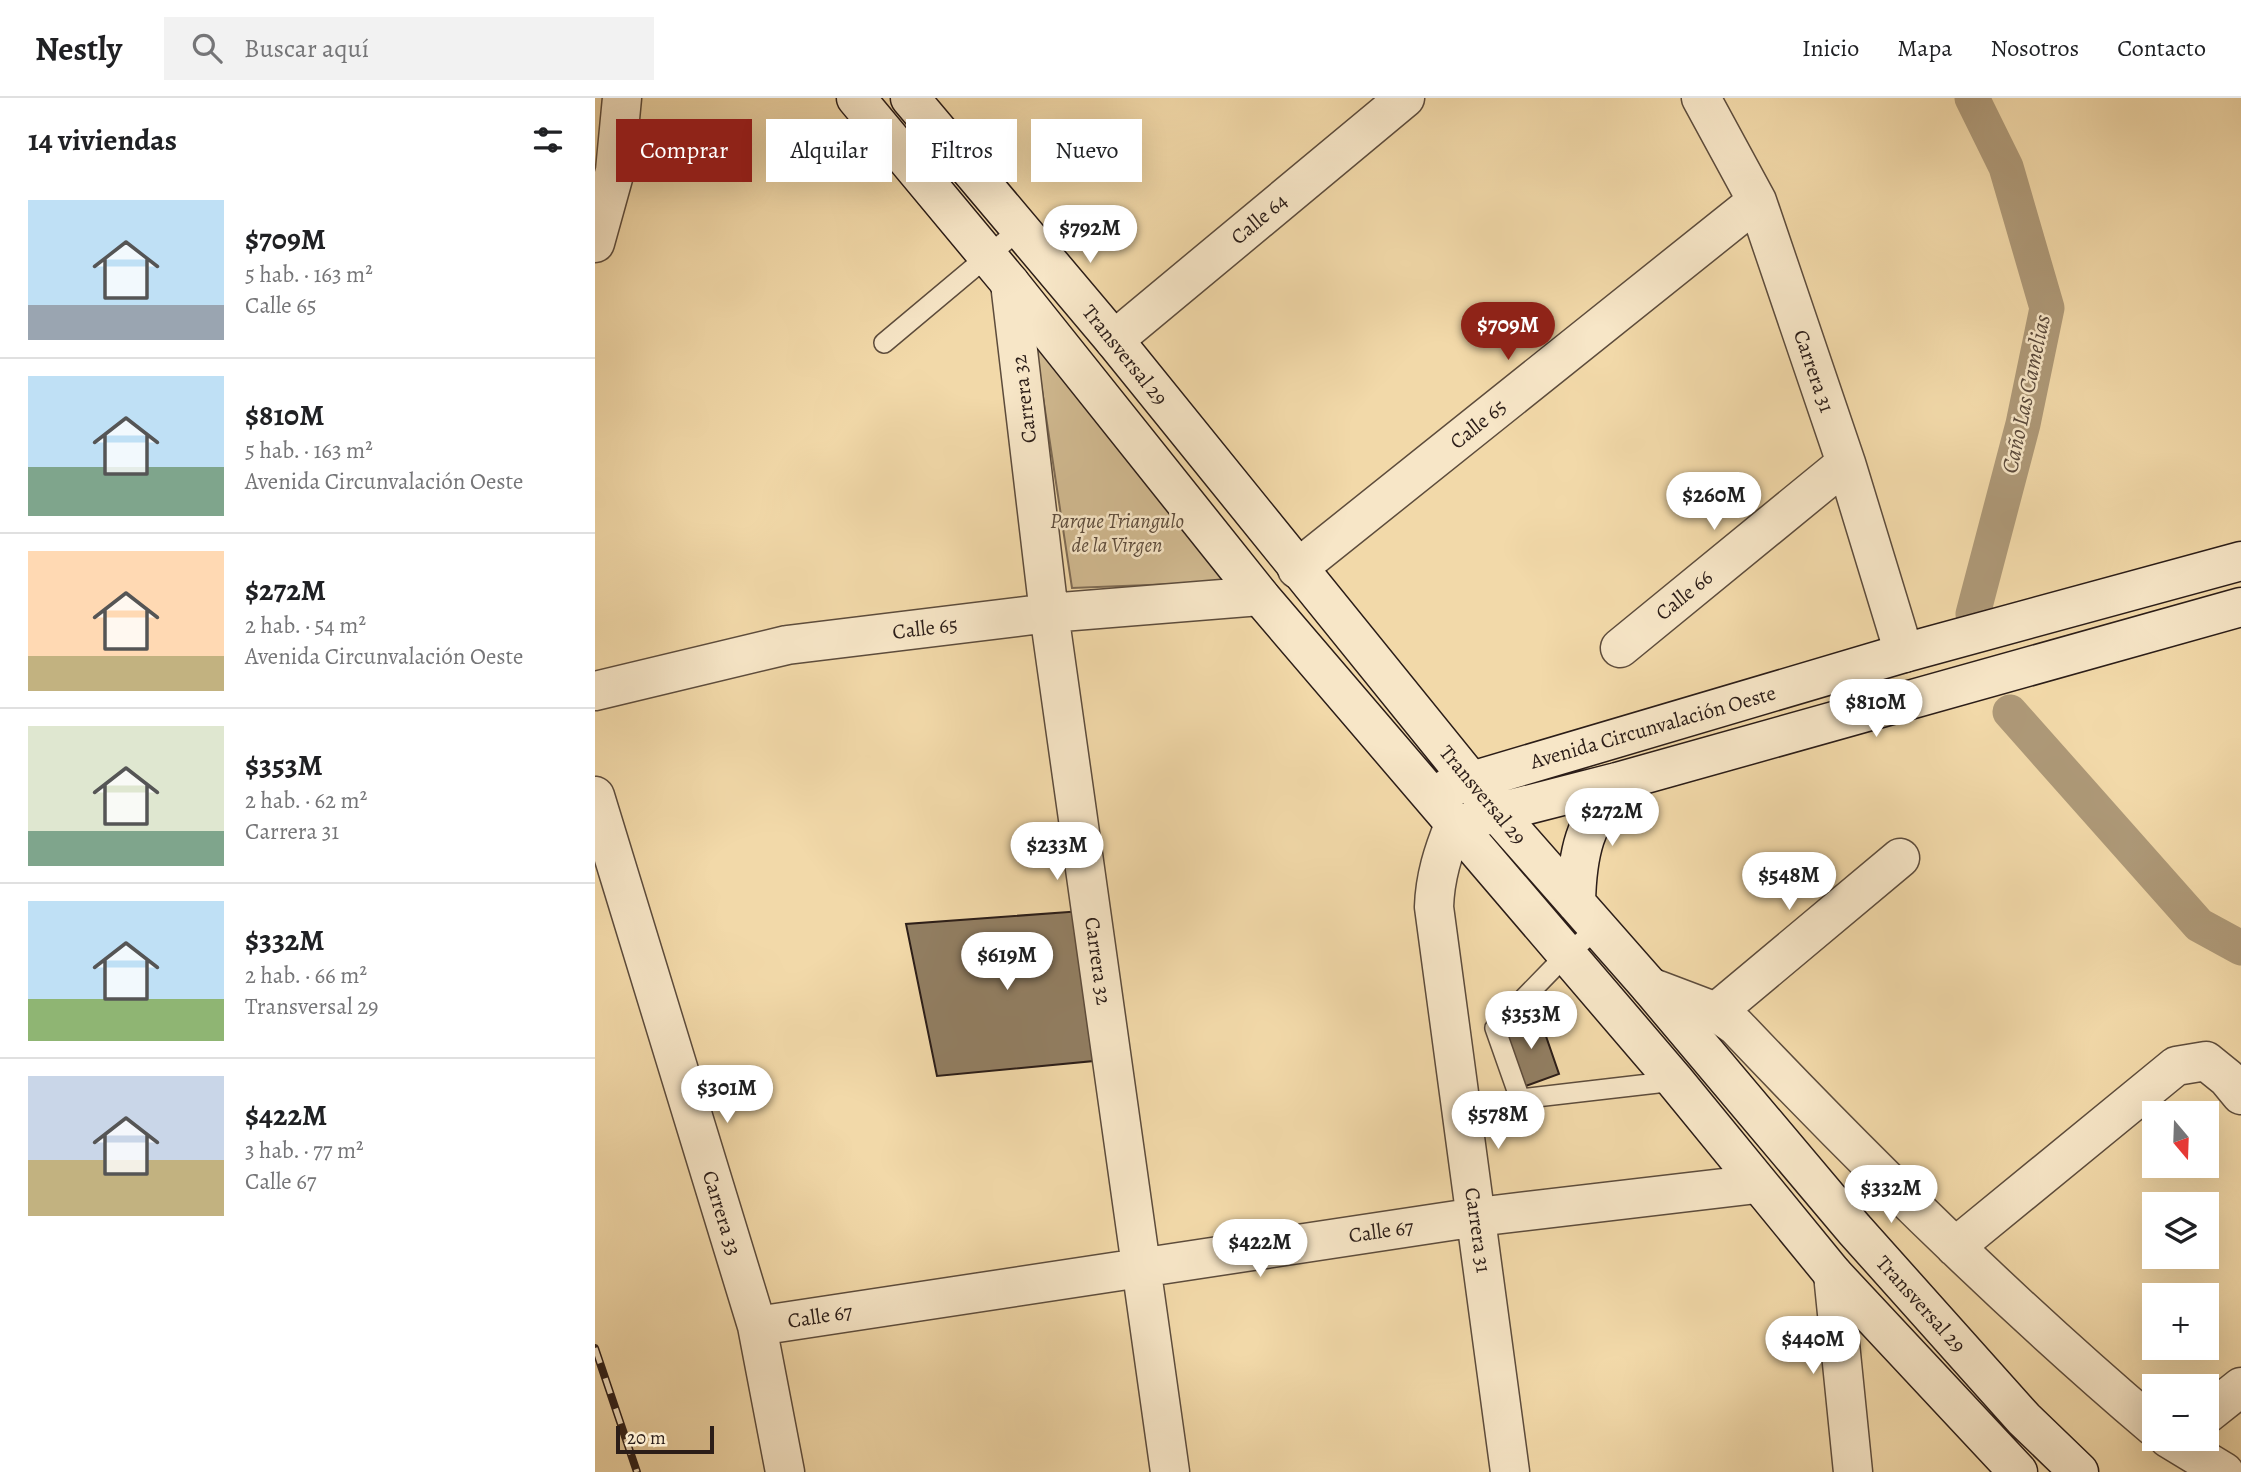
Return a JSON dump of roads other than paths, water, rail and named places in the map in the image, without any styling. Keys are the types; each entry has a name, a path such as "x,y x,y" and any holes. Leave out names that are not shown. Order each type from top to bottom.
{"street":[{"path":"595,243 615,170 622,98"},
{"name":"Transversal 29","path":"856,98 999,269 1260,596 1675,1081 1833,1274 2018,1472"},
{"name":"Calle 64","path":"1114,340 1405,98"},
{"name":"Carrera 31","path":"1701,98 1757,201 1846,463 1904,653"},
{"name":"Transversal 29","path":"913,99 1114,340 1496,812 1863,1239 2024,1419 2078,1472"},
{"name":"Calle 65","path":"1297,569 1757,201"},
{"name":"Carrera 32","path":"999,269 1170,1472"},
{"name":"Calle 66","path":"1620,648 1846,463"},
{"name":"Avenida Circunvalación Oeste","path":"1429,794 1904,653 2241,561"},
{"name":"Calle 65","path":"595,691 787,645 1049,612 1260,596"},
{"name":"Avenida Circunvalación Oeste","path":"1454,825 2241,607"},
{"path":"1587,916 1577,873 1584,836 1601,802 1616,782"},
{"name":"Carrera 33","path":"595,796 757,1326 785,1472"},
{"name":"Carrera 31","path":"1454,825 1441,859 1434,907 1510,1472"},
{"path":"1716,1012 1900,858"},
{"path":"1650,988 1716,1012 1735,1026 1955,1247 2084,1368 2142,1416"},
{"path":"1955,1247 2176,1066 2206,1061 2227,1078 2241,1096"},
{"name":"Calle 67","path":"757,1326 1477,1217 1757,1184"},
{"path":"1833,1274 1853,1472"},
{"path":"2219,1404 2241,1387"},
{"path":"2190,1451 2224,1472"}],"lane":[{"path":"884,343 999,269 1020,229"},
{"path":"1587,916 1566,955 1495,1028 1520,1099 1675,1081"}],"waterway":[{"name":"Caño Las Camelias","path":"1972,98 2006,167 2047,308 2023,424 1973,614"},
{"name":"Caño Las Camelias","path":"2010,712 2199,925 2241,948"}],"railway":[{"path":"595,1348 637,1472"}],"park label":[{"name":"Parque Triangulo de la Virgen","path":"1117,533"}]}
